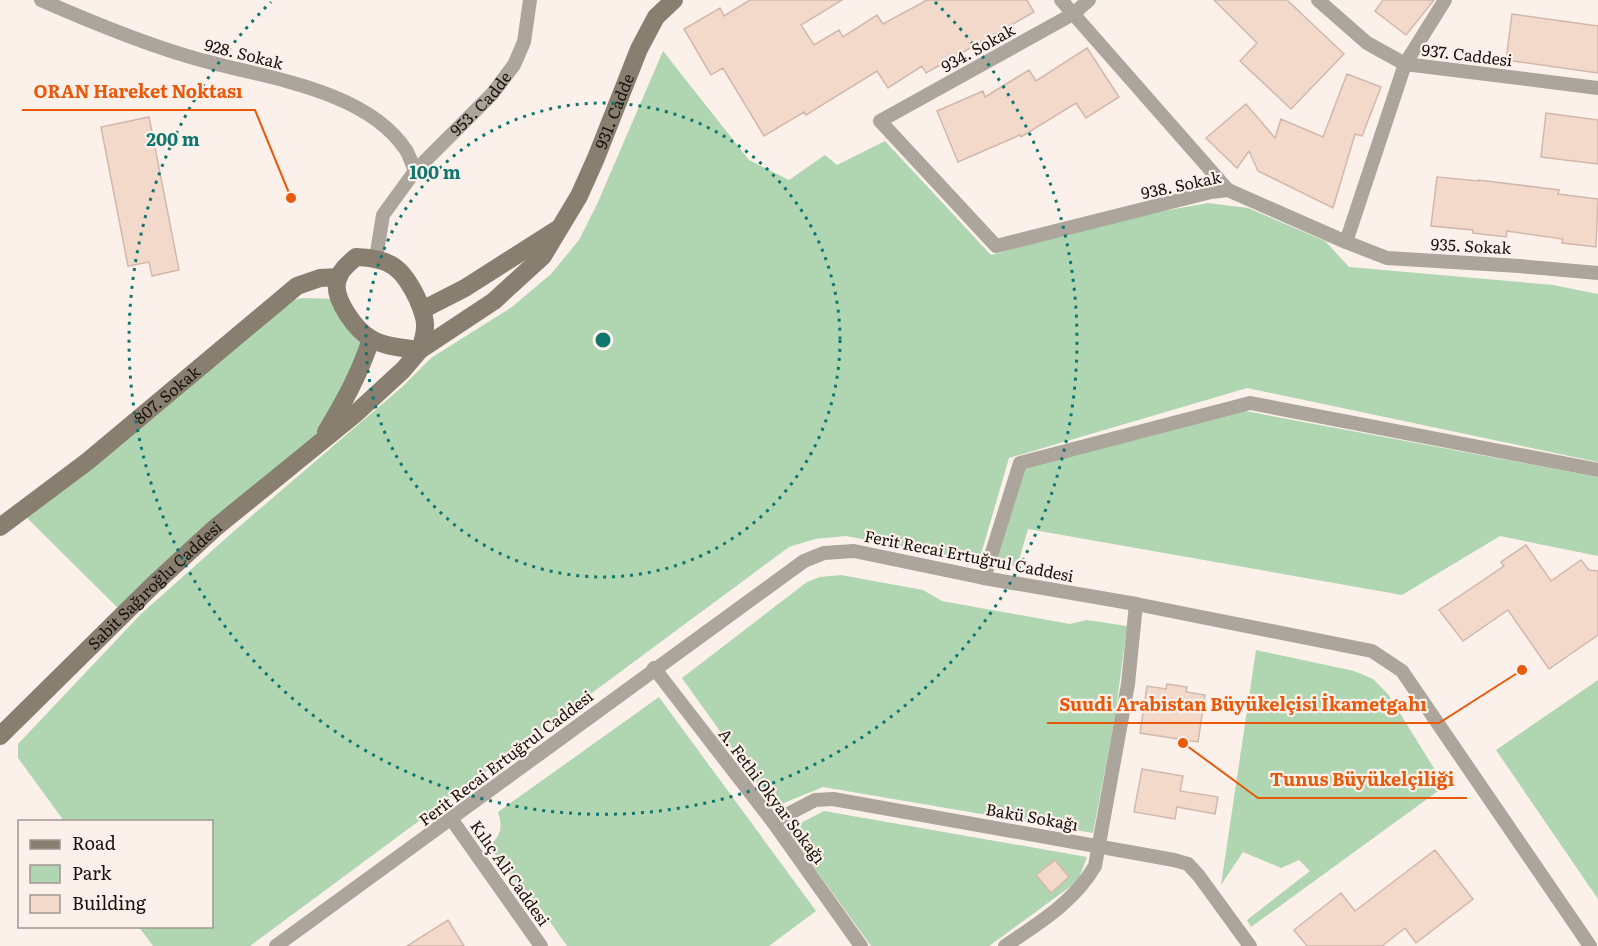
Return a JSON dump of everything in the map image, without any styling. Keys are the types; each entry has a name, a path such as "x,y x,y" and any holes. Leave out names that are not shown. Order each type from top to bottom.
{"main road":[{"name":"931. Cadde","path":"420,350 494,301 543,256 588,177 639,49 656,17 674,0"},
{"name":"931. Cadde","path":"422,310 465,288 560,228"},
{"path":"356,257 376,258 396,267 408,279 422,310 426,326 420,350 371,339 357,328 339,298 337,284 346,265 356,257"},
{"name":"807. Sokak","path":"0,527 88,461 297,286 320,278 339,277"},
{"name":"Sabit Sağıroğlu Caddesi","path":"319,444 351,390 364,362 371,339"},
{"name":"Sabit Sağıroğlu Caddesi","path":"0,736 206,536 319,444 403,370 420,350"}],"street":[{"name":"928. Sokak","path":"41,0 185,56 324,92 357,108 395,137 406,151 415,171"},
{"name":"953. Cadde","path":"376,258 383,215 415,171 492,94 514,65 524,42 530,0"},
{"path":"1061,0 1228,190"},
{"name":"934. Sokak","path":"880,121 1072,14 1089,0"},
{"name":"937. Caddesi","path":"1318,0 1366,43 1405,64 1598,88"},
{"path":"1346,242 1405,64 1445,0"},
{"name":"938. Sokak","path":"880,121 996,246 1210,192 1228,190 1346,242"},
{"name":"935. Sokak","path":"1346,242 1387,258 1598,273"},
{"path":"984,578 1020,462 1250,403 1598,470"},
{"name":"Ferit Recai Ertuğrul Caddesi","path":"276,946 452,820 654,668 804,561 824,553 854,551 984,578 1136,604 1372,651 1389,660 1402,671 1421,697 1590,946"},
{"path":"1005,946 1054,912 1075,894 1095,866 1128,684 1136,604"},
{"name":"A. Fethi Okyar Sokağı","path":"654,668 773,822 861,946"},
{"name":"Bakü Sokağı","path":"773,822 814,800 833,799 1100,846 1188,864 1250,946"},
{"name":"Kılıç Ali Caddesi","path":"452,820 541,946"}],"green space":[{"path":"663,51 749,160 789,180 825,155 837,165 885,141 991,255 1124,218 1208,203 1248,208 1325,241 1349,267 1553,285 1598,294 1598,462 1247,388 1009,458 979,561 846,536 815,539 789,547 250,946 153,946 140,928 213,928 213,820 63,820 18,758 18,744 141,614 234,531 402,387 431,358 512,307 551,274 579,240 598,202"},
{"path":"302,298 339,299 371,339 319,444 124,614 21,512 290,301"},
{"path":"1245,411 1598,477 1598,556 1500,536 1402,595 1028,529 1017,567 994,561 1025,467"},
{"path":"841,575 923,590 942,601 1070,624 1087,620 1127,626 1115,717 1093,833 823,787 774,807 682,678 807,582 820,577"},
{"path":"1256,650 1354,671 1373,679 1388,694 1445,786 1251,927 1247,920 1310,871 1299,860 1281,868 1243,852 1221,885"},
{"path":"1598,680 1598,899 1496,750"},
{"path":"659,697 816,911 769,946 567,946 534,899 521,890 489,846 500,831 498,812"},
{"path":"824,811 1087,857 1078,881 989,946 871,946 787,830"}],"building":[{"path":"750,0 842,0 801,25 814,45 839,30 843,37 877,15 883,24 927,0 1027,0 1034,12 926,73 922,66 888,88 877,71 806,115 804,112 764,136 723,68 711,75 684,29 720,8 724,16"},
{"path":"1214,0 1287,0 1344,54 1291,109 1240,61 1257,43"},
{"path":"1383,0 1434,0 1406,35 1375,11"},
{"path":"1512,14 1598,26 1598,73 1506,60"},
{"path":"1087,48 1119,97 1086,118 1076,103 1021,137 1020,135 958,162 937,111 983,91 985,97 1029,70 1036,81"},
{"path":"1347,74 1381,87 1362,136 1355,134 1333,208 1258,171 1249,151 1237,168 1206,138 1246,104 1275,138 1281,119 1323,137"},
{"path":"1546,113 1598,120 1598,164 1541,157"},
{"path":"149,117 179,270 152,276 149,262 128,266 101,127"},
{"path":"1437,177 1559,190 1558,194 1598,199 1596,247 1562,243 1563,239 1507,231 1506,237 1473,233 1473,230 1431,226"},
{"path":"1526,545 1551,581 1581,560 1589,570 1598,571 1598,635 1549,669 1508,610 1463,641 1439,610 1504,566 1501,562"},
{"path":"1167,684 1187,687 1186,692 1205,695 1198,742 1140,733 1147,686 1166,689"},
{"path":"1142,769 1183,776 1180,791 1218,797 1215,814 1177,807 1175,819 1134,812"},
{"path":"1435,850 1473,899 1416,943 1405,928 1382,946 1307,946 1294,930 1341,893 1355,911"},
{"path":"1055,860 1069,877 1051,893 1036,875"},
{"path":"448,920 464,946 407,946"}],"place":[{"name":"ORAN Hareket Noktası","path":"291,198"},
{"name":"Suudi Arabistan Büyükelçisi İkametgahı","path":"1522,670"},
{"name":"Tunus Büyükelçiliği","path":"1183,743"}]}
